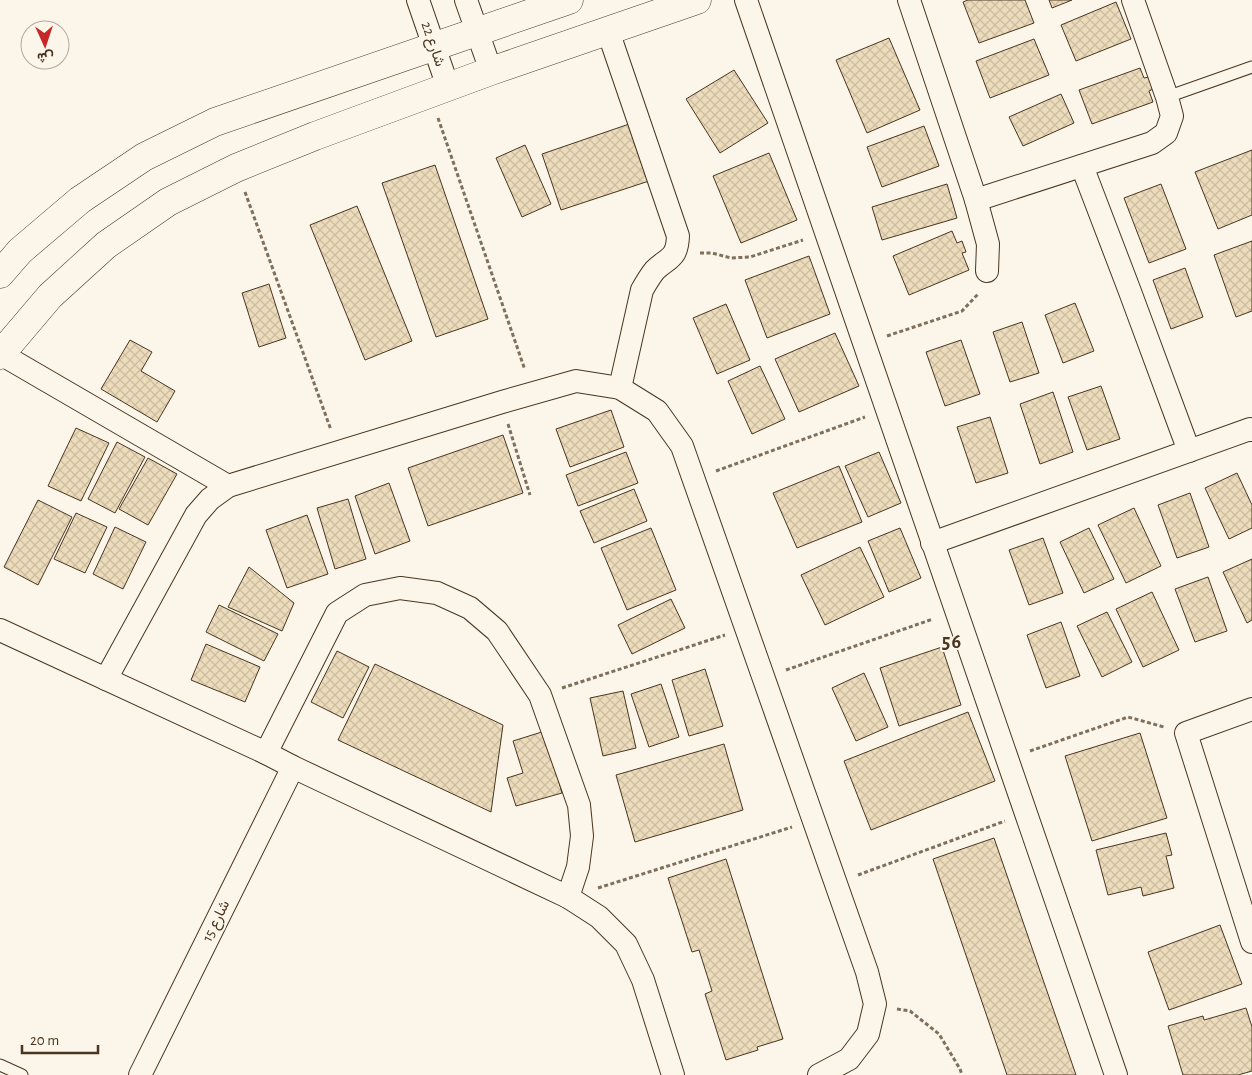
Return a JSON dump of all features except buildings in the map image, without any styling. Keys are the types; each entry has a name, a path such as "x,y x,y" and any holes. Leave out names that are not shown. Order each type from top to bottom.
{"street":[{"name":"شارع 22","path":"418,0 434,46 439,91"},
{"path":"466,0 491,71"},
{"path":"0,274 20,251 80,200 144,157 215,122 570,0"},
{"path":"228,486 0,354 50,296 106,245 168,202 236,168 315,136 491,71 698,0"},
{"path":"746,0 1116,1075"},
{"path":"909,0 976,200 988,244 987,271"},
{"path":"976,200 1152,144 1166,133 1172,116 1133,0"},
{"path":"608,31 678,236 678,248 672,258 654,271 642,290 620,388"},
{"path":"1082,166 1130,289 1189,451"},
{"path":"106,680 196,515 210,499 228,486 533,392 576,381 620,388 657,411 682,446 867,972 875,1004 868,1034 850,1059 819,1075"},
{"path":"932,543 1251,429"},
{"path":"266,753 337,613 364,595 400,588 437,593 470,608 497,631 540,695 579,805 582,836 578,867 568,897"},
{"path":"0,630 266,753 568,897 599,916 626,944 643,980 673,1075"},
{"path":"1252,709 1186,734 1252,942"},
{"name":"شارع 15","path":"140,1075 293,767"}],"lane":[{"path":"1167,97 1252,67"},
{"path":"0,1065 22,1075"}],"path":[{"path":"439,91 533,392"},
{"path":"236,168 339,452"},
{"path":"672,258 692,253 712,253 732,258 750,257 826,233"},
{"path":"864,343 962,311 980,292 987,271"},
{"path":"502,402 530,495"},
{"path":"694,478 887,410"},
{"path":"764,677 956,611"},
{"path":"540,695 746,628"},
{"path":"1007,759 1128,716 1186,734"},
{"path":"836,883 1026,813"},
{"path":"568,897 814,820"},
{"path":"875,1004 910,1011 938,1034 962,1075"}],"district":[{"name":"56","path":"952,642"}]}
